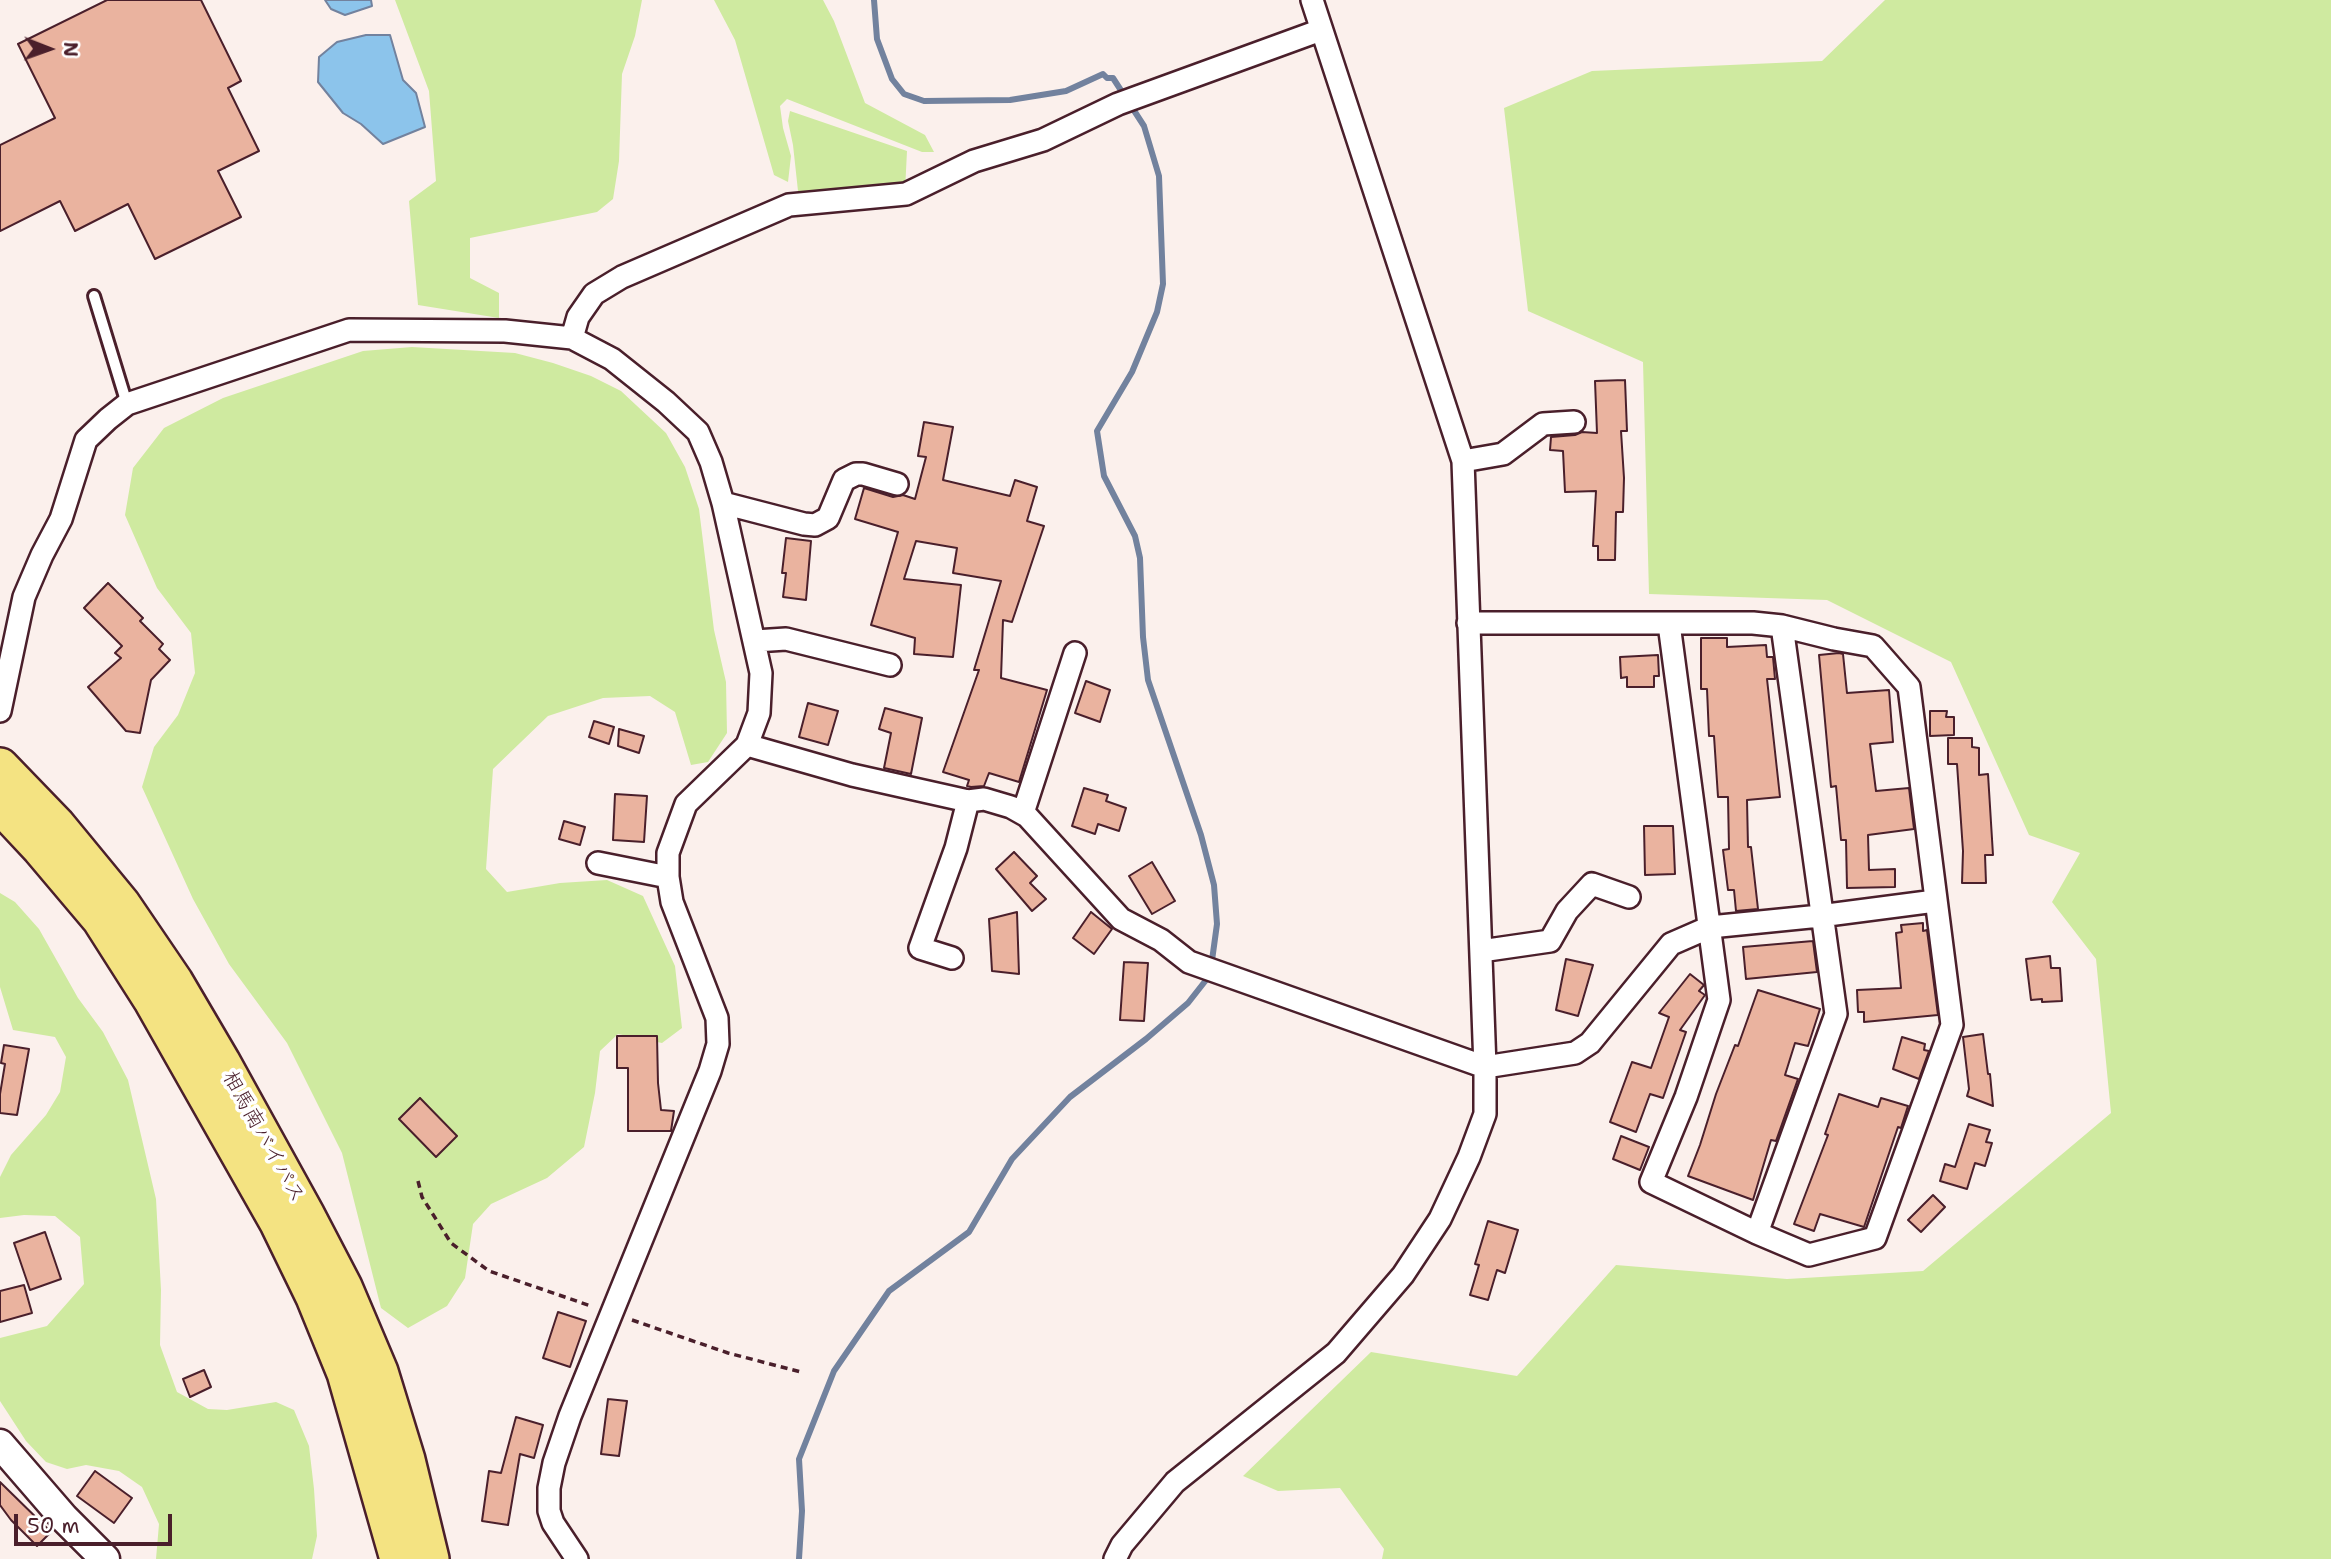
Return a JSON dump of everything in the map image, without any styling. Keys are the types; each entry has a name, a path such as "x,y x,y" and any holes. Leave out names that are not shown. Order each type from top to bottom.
{"highway":[{"name":"相馬南バイパス","path":"0,767 55,825 121,904 174,982 306,1216 343,1287 379,1372 406,1460 430,1559"},
{"name":"相馬南バイパス","path":"0,804 101,919 152,999 279,1223 315,1297 346,1373 399,1559"}],"street":[{"path":"1115,1559 1122,1545 1175,1482 1336,1353 1403,1275 1440,1219 1469,1157 1485,1114 1463,461 1312,0"},
{"path":"572,338 578,317 594,293 622,277 789,205 906,194 974,161 1043,140 1118,104 1321,30"},
{"path":"0,711 24,597 61,519 86,440 127,404 349,330 505,331 572,338 612,359 666,402 698,432 723,503 755,640 761,673 760,713 747,745 686,804 668,853 672,901 717,1018 718,1044 710,1071 575,1403 554,1463 549,1488 549,1511 557,1529 577,1559"},
{"path":"1463,461 1503,454 1543,424 1574,422"},
{"path":"723,503 815,525 828,518 844,480 856,474 897,484"},
{"path":"1468,623 1753,624 1782,626 1873,646 1909,687 1952,1025 1875,1238 1809,1255 1651,1182 1686,1097 1719,1000 1669,624"},
{"path":"1757,1233 1836,1014 1820,916 1782,626"},
{"path":"755,640 786,639 890,665"},
{"path":"1023,813 1075,653"},
{"path":"747,745 852,775 968,801 984,799 1011,807 1023,813 1121,919 1161,940 1189,962 1485,1067 1575,1053 1590,1043 1671,944 1710,927 1935,901"},
{"path":"952,958 920,948 956,848 968,801"},
{"path":"598,863 668,877"},
{"path":"1481,951 1550,941 1567,911 1592,884 1629,897"},
{"path":"0,1444 64,1518 105,1559"}],"lane":[{"path":"94,296 127,404"}],"green space":[{"path":"395,0 642,0 635,36 622,74 619,161 613,199 597,212 470,238 470,278 499,293 499,318 418,305 409,201 436,181 429,91"},
{"path":"714,0 823,0 834,21 865,103 925,135 934,152 922,152 787,99 780,106 791,156 788,182 774,175 735,40"},
{"path":"1885,0 2331,0 2331,1559 1382,1559 1384,1549 1340,1488 1278,1491 1243,1476 1371,1352 1517,1376 1616,1265 1787,1279 1923,1271 2111,1113 2096,959 2052,902 2080,853 2029,835 1951,662 1827,600 1649,594 1643,362 1528,311 1504,108 1592,71 1822,61"},
{"path":"790,111 907,151 905,191 798,191 788,121"},
{"path":"412,347 515,353 553,363 591,376 621,391 666,433 685,467 699,509 714,630 726,682 727,733 708,762 691,765 675,712 650,696 603,698 548,716 493,769 486,869 507,892 560,883 607,880 643,896 675,966 682,1028 662,1043 618,1034 600,1051 584,1147 547,1178 491,1204 473,1224 465,1278 447,1306 408,1328 381,1308 342,1153 287,1043 229,964 193,899 142,787 154,747 178,715 195,673 191,633 157,588 125,515 133,468 164,428 223,398 363,351"},
{"path":"0,893 15,902 39,929 78,998 103,1032 128,1080 156,1199 161,1290 160,1345 177,1392 208,1409 227,1410 276,1402 294,1410 309,1446 317,1536 312,1559 156,1559 159,1524 142,1487 119,1471 86,1465 67,1469 46,1462 26,1441 0,1401 0,1338 47,1326 84,1284 80,1237 55,1216 24,1215 0,1218 0,1177 11,1155 46,1115 60,1092 66,1057 55,1037 13,1030 0,987"}],"water":[{"path":"325,0 371,0 372,6 345,15 331,9"},
{"path":"366,35 390,35 403,80 416,93 425,127 383,144 361,124 343,113 318,82 319,57 337,42"}],"building":[{"path":"107,0 201,0 241,81 228,88 259,151 218,171 241,217 155,259 128,204 75,231 60,201 0,231 0,145 55,118 18,44"},
{"path":"1625,380 1627,431 1621,431 1623,512 1616,512 1615,560 1598,560 1598,546 1593,546 1596,491 1565,492 1563,451 1550,450 1551,437 1582,432 1597,433 1595,381"},
{"path":"924,422 953,427 943,480 1010,496 1015,480 1037,487 1027,521 1044,526 1012,622 1003,620 1001,678 1047,690 1019,782 989,773 984,786 971,787 967,786 969,780 943,772 979,670 974,670 1001,581 953,573 957,548 916,541 904,579 961,585 953,657 914,654 915,638 871,625 898,532 855,519 864,488 893,497 903,495 915,499 926,457 918,456"},
{"path":"786,538 811,541 806,600 783,597 786,573 782,573"},
{"path":"108,583 143,618 140,621 163,644 159,649 170,660 151,680 140,733 126,731 88,687 121,658 115,653 122,646 84,608"},
{"path":"1701,638 1727,638 1727,647 1766,645 1767,657 1773,657 1775,679 1767,679 1780,797 1747,800 1748,847 1751,847 1758,909 1736,911 1734,890 1728,890 1723,850 1729,849 1728,797 1718,797 1714,736 1709,736 1707,689 1701,689"},
{"path":"1843,654 1847,693 1889,690 1893,742 1870,744 1876,791 1909,788 1914,829 1868,835 1869,870 1895,869 1895,887 1847,888 1846,840 1841,840 1836,786 1831,787 1819,655"},
{"path":"1658,655 1659,676 1654,676 1654,687 1627,687 1627,677 1621,678 1620,657"},
{"path":"1086,681 1110,690 1100,722 1075,713"},
{"path":"808,703 838,711 828,745 799,737"},
{"path":"885,708 922,718 911,774 884,768 891,733 879,729"},
{"path":"1930,711 1947,711 1946,717 1954,717 1954,735 1930,736"},
{"path":"594,721 614,727 609,744 589,737"},
{"path":"619,729 644,736 639,753 618,746"},
{"path":"1948,738 1972,738 1972,747 1979,748 1979,775 1988,774 1993,855 1985,855 1986,883 1962,883 1963,851 1957,764 1948,764"},
{"path":"1084,788 1108,795 1106,801 1126,808 1119,831 1098,824 1095,834 1072,826"},
{"path":"615,794 647,796 644,842 613,840"},
{"path":"564,821 585,827 580,845 559,839"},
{"path":"1644,826 1673,826 1675,874 1645,875"},
{"path":"1014,852 1037,876 1030,883 1046,899 1032,911 996,869"},
{"path":"1152,862 1175,901 1152,914 1129,876"},
{"path":"1017,912 1019,974 992,971 989,919"},
{"path":"1091,912 1112,929 1094,954 1073,938"},
{"path":"1923,923 1923,931 1927,930 1938,1015 1864,1022 1864,1012 1858,1012 1857,990 1901,988 1896,933 1902,932 1901,925"},
{"path":"1813,941 1817,972 1746,979 1743,947"},
{"path":"2050,956 2051,968 2060,968 2062,1001 2031,1000 2026,959"},
{"path":"1566,959 1593,965 1578,1016 1556,1010"},
{"path":"1124,962 1148,963 1144,1021 1120,1020"},
{"path":"1690,974 1704,985 1699,991 1705,995 1680,1030 1686,1032 1663,1098 1650,1094 1636,1132 1610,1122 1632,1062 1651,1068 1669,1017 1659,1013"},
{"path":"1758,990 1820,1009 1808,1046 1795,1043 1785,1075 1798,1079 1776,1141 1771,1140 1753,1200 1688,1176 1716,1094 1735,1045 1738,1046"},
{"path":"1983,1034 1993,1106 1967,1096 1969,1089 1963,1037"},
{"path":"617,1036 657,1036 661,1110 674,1111 671,1131 628,1131 628,1068 617,1068"},
{"path":"1902,1037 1925,1044 1924,1050 1929,1051 1919,1079 1893,1069"},
{"path":"4,1045 29,1049 17,1115 0,1113 5,1064 1,1063"},
{"path":"1839,1094 1878,1107 1881,1098 1908,1106 1901,1128 1898,1127 1864,1227 1820,1214 1814,1231 1794,1224 1828,1135 1825,1134"},
{"path":"420,1098 457,1136 436,1157 399,1119"},
{"path":"1969,1124 1990,1130 1986,1142 1992,1143 1985,1166 1975,1163 1967,1189 1940,1181 1945,1164 1955,1167"},
{"path":"1621,1136 1649,1147 1640,1170 1613,1159"},
{"path":"1933,1195 1945,1207 1921,1232 1908,1220"},
{"path":"1488,1221 1518,1230 1505,1273 1497,1270 1488,1300 1470,1295 1479,1265 1475,1264"},
{"path":"45,1232 61,1279 30,1290 14,1243"},
{"path":"24,1285 32,1313 0,1322 0,1291"},
{"path":"558,1312 586,1321 570,1367 543,1358"},
{"path":"204,1370 211,1387 190,1397 183,1379"},
{"path":"608,1399 627,1401 619,1456 601,1454"},
{"path":"516,1417 543,1425 534,1458 520,1454 508,1525 482,1521 489,1471 501,1473"},
{"path":"95,1471 132,1498 114,1523 77,1496"},
{"path":"0,1482 51,1532 37,1546 0,1505"}],"waterway":[{"path":"799,1559 802,1511 799,1459 834,1371 889,1291 969,1232 1012,1159 1070,1097 1188,1003 1210,975 1217,924 1214,885 1201,835 1148,680 1143,637 1140,558 1135,536 1104,476 1097,431 1132,372 1157,312 1163,284 1159,176 1144,126 1113,78 1107,78 1103,74 1066,91 1010,100 924,101 904,94 892,79 877,39 874,0"}]}
